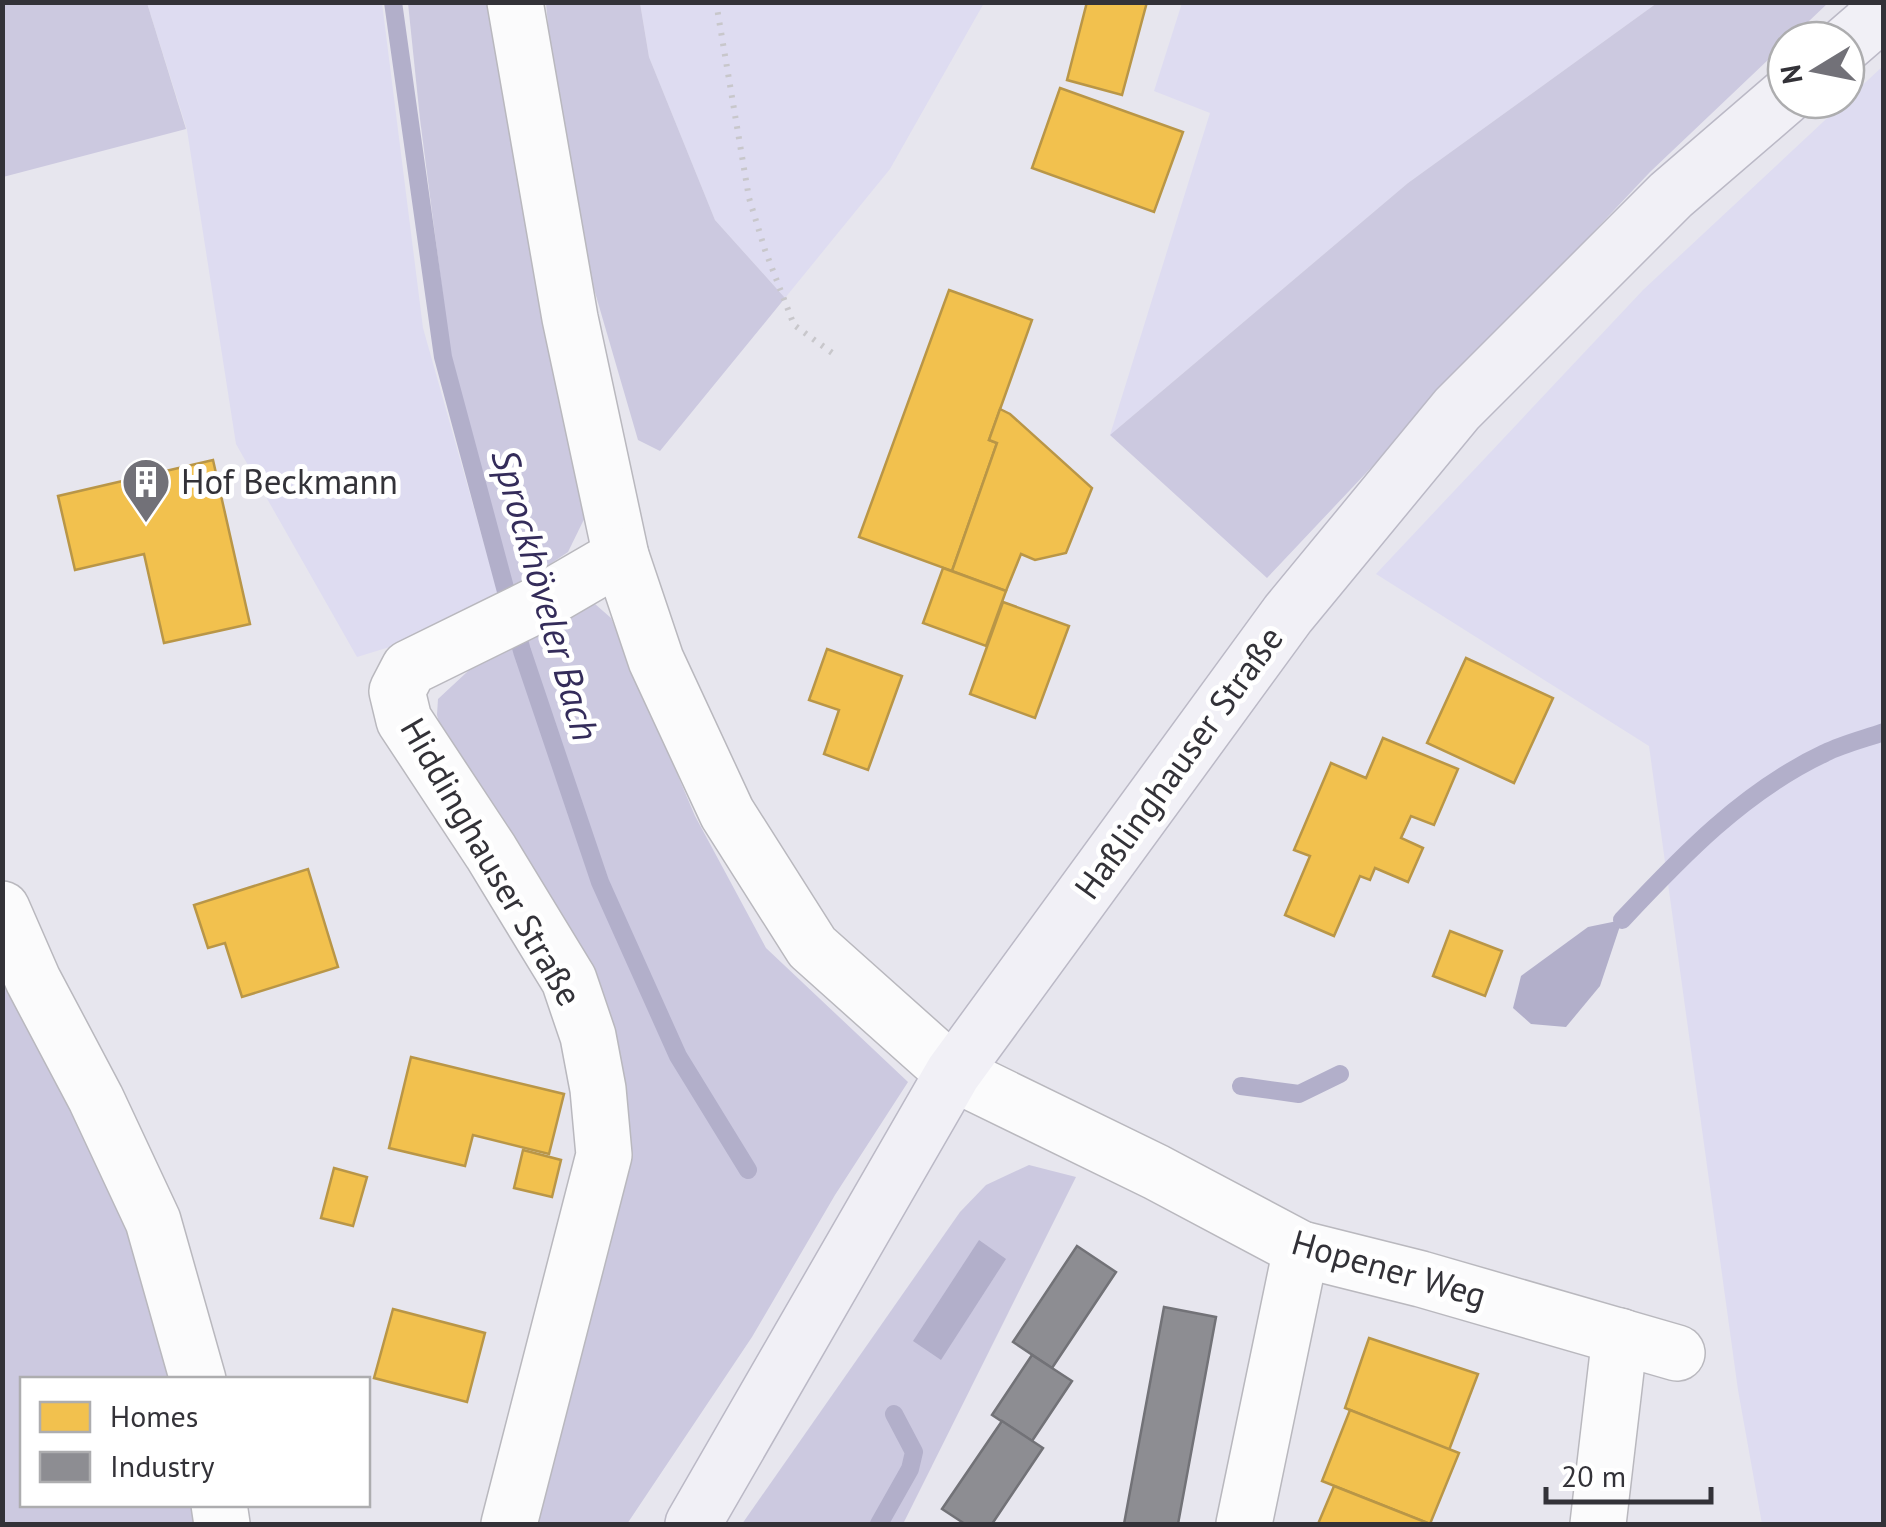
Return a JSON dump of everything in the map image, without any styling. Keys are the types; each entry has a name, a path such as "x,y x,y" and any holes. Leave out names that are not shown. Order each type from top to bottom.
{"main road":[{"name":"Haßlinghauser Straße","path":"693,1524 954,1073 1288,614 1456,409 1672,195 1766,113"}],"street":[{"path":"515,2 570,318 621,556 656,660 727,813 812,947 954,1073"},
{"name":"Hiddinghauser Straße","path":"509,1524 604,1155 598,1089 588,1036 569,980 404,720 396,691 409,668 536,606 621,556"},
{"path":"2,909 32,980 96,1099 152,1221 197,1377"},
{"name":"Hopener Weg","path":"954,1073 1156,1172 1300,1249 1677,1353"},
{"path":"1244,1524 1300,1249"},
{"path":"1598,1524 1620,1336"}],"path":[{"path":"716,2 749,198 764,250 794,325 835,355"}],"shaded area":[{"path":"3,2 147,3 186,129 3,177"},
{"path":"147,3 382,3 423,328 499,597 409,641 357,657 236,444 187,130"},
{"path":"408,3 494,3 591,505 568,552 500,598 461,436"},
{"path":"546,3 640,3 649,57 715,220 785,298 660,451 638,440 585,258"},
{"path":"640,3 984,3 890,169 785,298 715,220 649,57"},
{"path":"1182,3 1657,3 1408,183 1110,435 1210,113 1154,91"},
{"path":"1657,3 1828,3 1810,20 1766,20 1766,62 1650,172 1267,578 1110,435 1408,183"},
{"path":"1883,66 1883,1524 1762,1524 1738,1390 1649,746 1376,574 1643,290 1825,120 1866,120 1866,82"},
{"path":"595,604 611,618 695,816 766,948 908,1082 835,1195 752,1337 627,1524 516,1524 618,1154 445,746 437,715 438,699 481,659"},
{"path":"1622,920 1600,986 1566,1027 1531,1024 1513,1008 1521,976 1588,927"},
{"path":"2,934 87,1105 188,1377 20,1377 20,1507 209,1507 213,1524 3,1524"},
{"path":"1029,1165 1076,1177 903,1524 742,1524 960,1212 986,1185"},
{"path":"979,1240 1006,1259 941,1360 913,1341"}],"building: Homes":[{"path":"1087,2 1147,2 1122,95 1067,80"},
{"path":"1060,88 1183,132 1154,212 1032,168"},
{"path":"949,290 1032,320 989,440 997,443 952,571 859,537"},
{"path":"1000,409 1092,488 1066,553 1035,560 1021,554 1006,591 952,571 997,443 989,440"},
{"name":"Hof Beckmann","path":"213,460 250,624 164,643 144,554 75,570 58,496"},
{"path":"943,568 1006,591 986,646 923,623"},
{"path":"1003,602 1069,626 1035,718 970,694"},
{"path":"827,649 902,676 868,770 824,754 839,710 809,700"},
{"path":"1466,658 1553,698 1514,783 1427,743"},
{"path":"1383,738 1458,769 1434,825 1411,816 1401,838 1423,848 1408,882 1375,868 1370,880 1360,876 1334,936 1285,915 1310,856 1294,850 1331,763 1366,778"},
{"path":"308,869 338,967 242,997 225,943 208,948 194,905"},
{"path":"1450,931 1502,951 1485,996 1433,976"},
{"path":"411,1057 564,1094 549,1154 473,1135 465,1166 389,1148"},
{"path":"523,1150 561,1160 552,1197 514,1188"},
{"path":"334,1168 367,1177 353,1226 321,1218"},
{"path":"393,1309 485,1333 467,1402 374,1378"},
{"path":"1369,1338 1478,1374 1449,1450 1345,1408"},
{"path":"1350,1410 1459,1453 1430,1524 1322,1481"},
{"path":"1334,1486 1430,1524 1318,1524"}],"building: Industry":[{"path":"1077,1246 1116,1272 1052,1368 1013,1342"},
{"path":"1164,1307 1216,1317 1178,1524 1124,1524"},
{"path":"1032,1355 1072,1381 1032,1441 992,1415"},
{"path":"1002,1421 1043,1448 992,1524 965,1524 942,1509"}],"waterway":[{"name":"Sprockhöveler Bach","path":"393,2 443,357 522,651 600,882 678,1056 748,1170"},
{"path":"1622,920 1691,849 1768,786 1832,750 1884,732"},
{"path":"1241,1086 1299,1094 1340,1074"},
{"name":"Sprockhöveler Bach","path":"879,1524 910,1469 914,1452 894,1414"}],"place":[{"name":"Hof Beckmann","path":"146,524"}]}
